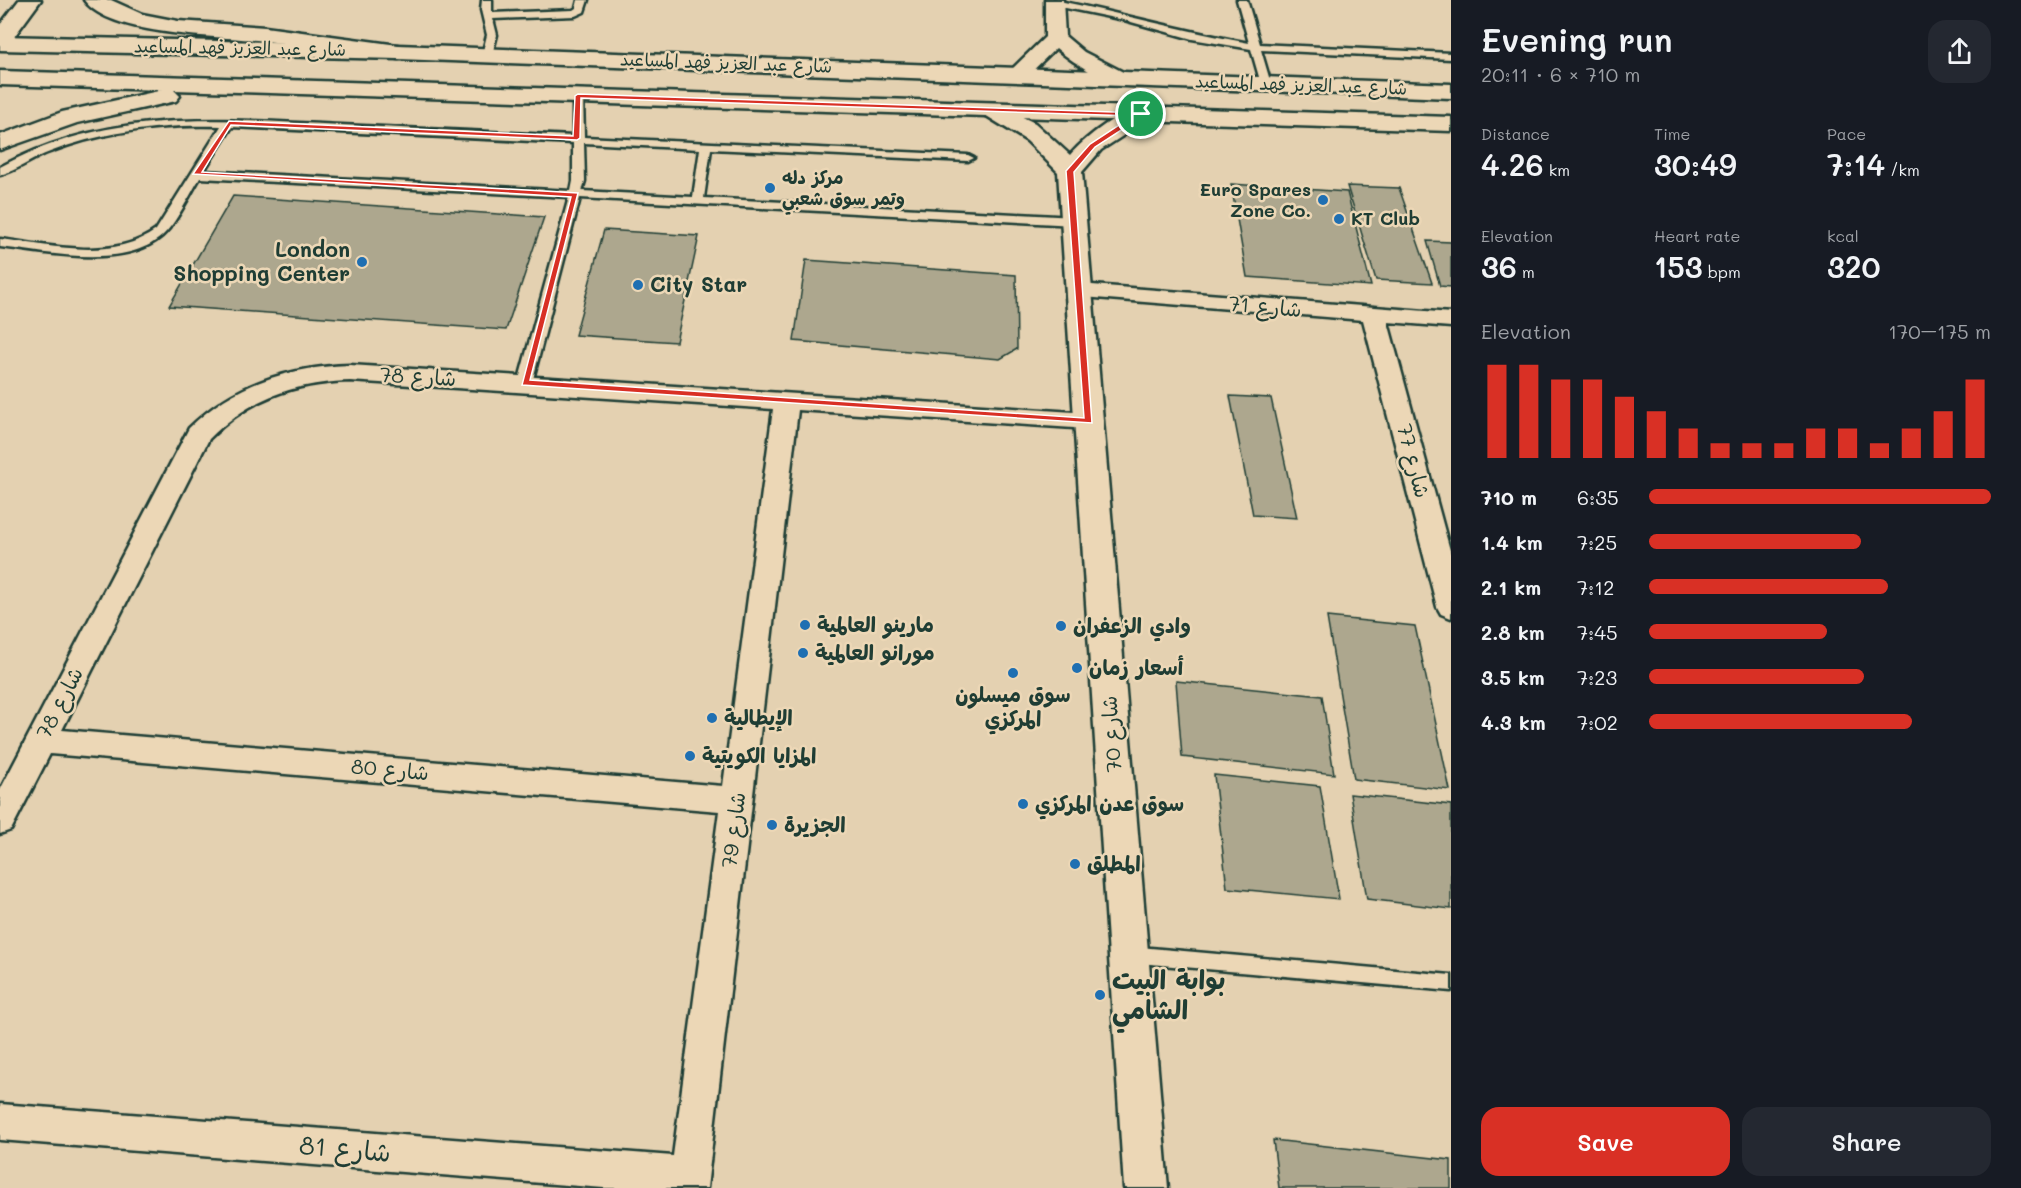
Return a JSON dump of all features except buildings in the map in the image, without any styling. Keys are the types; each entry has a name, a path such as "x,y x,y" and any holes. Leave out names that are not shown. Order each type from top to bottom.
{"main road":[{"path":"0,41 30,0"},
{"path":"95,0 133,18 167,26 265,34 398,52"},
{"name":"شارع عبد العزيز فهد المساعيد","path":"0,41 487,55 1451,91"},
{"name":"شارع عبد العزيز فهد المساعيد","path":"0,78 1451,124"},
{"path":"0,143 70,117 122,105 172,95 259,85"},
{"path":"993,110 1013,119 1047,143 1070,171 1092,145 1141,114"},
{"name":"شارع 70","path":"1070,171 1146,1188"}],"street":[{"path":"1017,75 1055,38 1054,2"},
{"path":"1055,38 1077,56 1122,79"},
{"name":"شارع 71","path":"1079,291 1374,316 1451,320"},
{"name":"شارع 77","path":"1374,316 1451,607"},
{"name":"شارع 78","path":"0,821 193,443 212,418 230,404 275,383 324,373 525,383 1089,421"},
{"name":"شارع 79","path":"689,1182 787,400"},
{"name":"شارع 80","path":"41,741 738,800"},
{"name":"شارع 81","path":"0,1122 689,1182"}],"lane":[{"path":"487,0 492,34 487,55"},
{"path":"488,16 575,14 581,10 583,0"},
{"path":"1242,0 1266,84"},
{"path":"1054,2 1192,36 1256,47 1451,56"},
{"path":"525,383 576,195 580,167 577,138 578,96"},
{"path":"0,172 31,154 96,134 164,123 229,123 577,138 968,158"},
{"path":"0,243 105,252 131,250 143,246 160,232 229,123"},
{"path":"698,201 706,145"},
{"path":"197,174 1075,221"},
{"path":"1128,954 1451,983"}],"place":[{"name":"مركز دله وتمر سوق شعبي","path":"770,188"},
{"name":"Euro Spares Zone Co.","path":"1323,200"},
{"name":"KT Club","path":"1339,219"},
{"name":"London Shopping Center","path":"362,262"},
{"name":"City Star","path":"638,285"},
{"name":"مارينو العالمية","path":"805,625"},
{"name":"وادي الزعفران","path":"1061,626"},
{"name":"مورانو العالمية","path":"803,653"},
{"name":"أسعار زمان","path":"1077,668"},
{"name":"سوق ميسلون المركزي","path":"1013,673"},
{"name":"الإيطالية","path":"712,718"},
{"name":"المزايا الكويتية","path":"690,756"},
{"name":"سوق عدن المركزي","path":"1023,804"},
{"name":"الجزيرة","path":"772,825"},
{"name":"المطلق","path":"1075,864"},
{"name":"بوابة البيت الشامي","path":"1100,995"}],"route":[{"path":"578,96 1141,114 1123,123 1092,145 1070,171 1089,421 525,383 576,195 197,174 229,123 577,138 578,96"}]}
